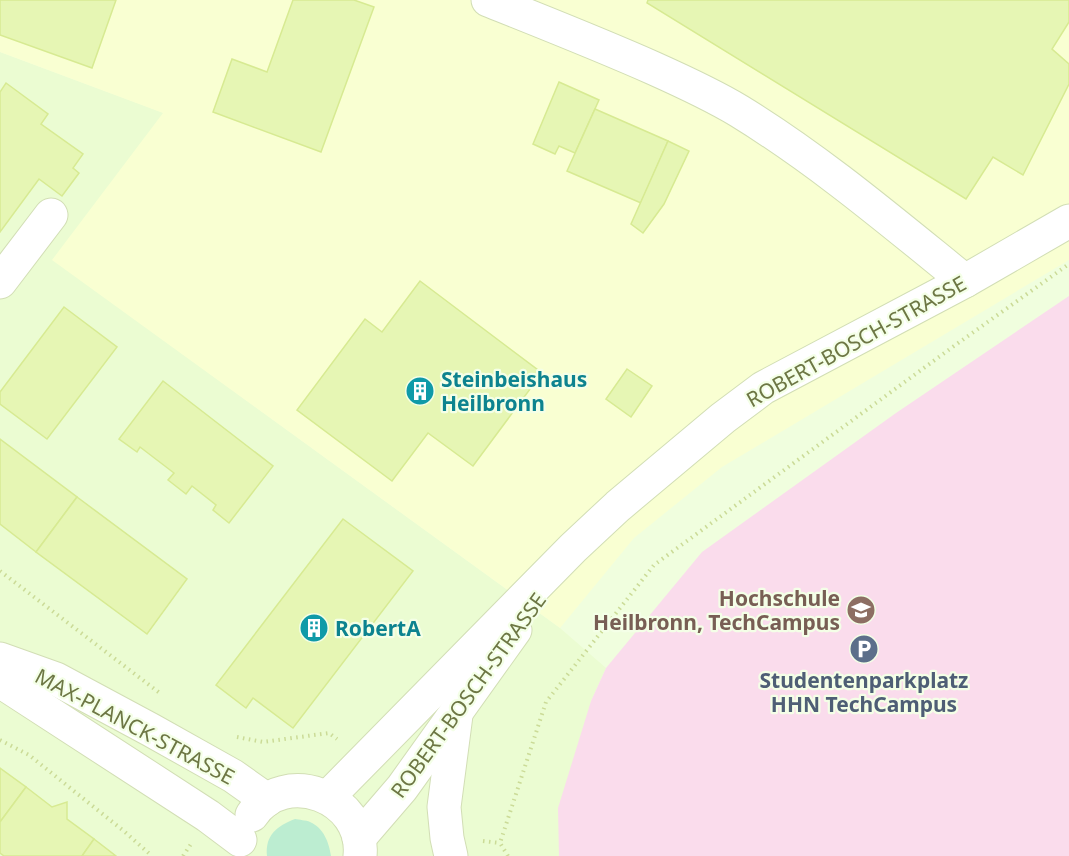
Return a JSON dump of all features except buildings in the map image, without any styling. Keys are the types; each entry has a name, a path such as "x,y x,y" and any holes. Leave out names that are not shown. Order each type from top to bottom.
{"street":[{"path":"488,0 603,46 704,91 738,110 822,168 965,280"},
{"path":"0,282 51,215"},
{"name":"ROBERT-BOSCH-STRASSE","path":"328,797 573,548 618,506 723,418 763,388 965,280 1069,221"},
{"name":"ROBERT-BOSCH-STRASSE","path":"359,847 573,548"},
{"name":"MAX-PLANCK-STRASSE","path":"0,659 56,679 233,776 267,800 254,811 245,825 240,848"},
{"name":"MAX-PLANCK-STRASSE","path":"0,681 208,816 240,848"},
{"path":"451,856 444,807 457,711"},
{"path":"267,800 281,793 297,791 313,792 328,797 342,808 353,822 359,847"}],"path":[{"path":"508,856 500,843 546,702 654,565 1069,264"},
{"path":"0,571 169,699"},
{"path":"0,740 29,755 152,856"}],"shaded area":[{"path":"0,0 1069,0 1069,260 722,467 634,538 560,628 52,260 163,113 0,52"},
{"path":"0,52 164,113 53,260 560,628 606,668 591,701 559,856 0,856"},
{"name":"Hochschule Heilbronn, TechCampus","path":"1069,296 1069,856 559,856 558,808 591,701 606,668 702,552 896,413"},
{"path":"295,819 308,821 319,828 327,841 331,856 267,856 270,837 278,828"}],"place":[{"name":"Steinbeishaus Heilbronn","path":"420,391"},
{"name":"Hochschule Heilbronn, TechCampus","path":"861,610"},
{"name":"RobertA","path":"314,628"},
{"name":"Studentenparkplatz HHN TechCampus","path":"864,649"}]}
